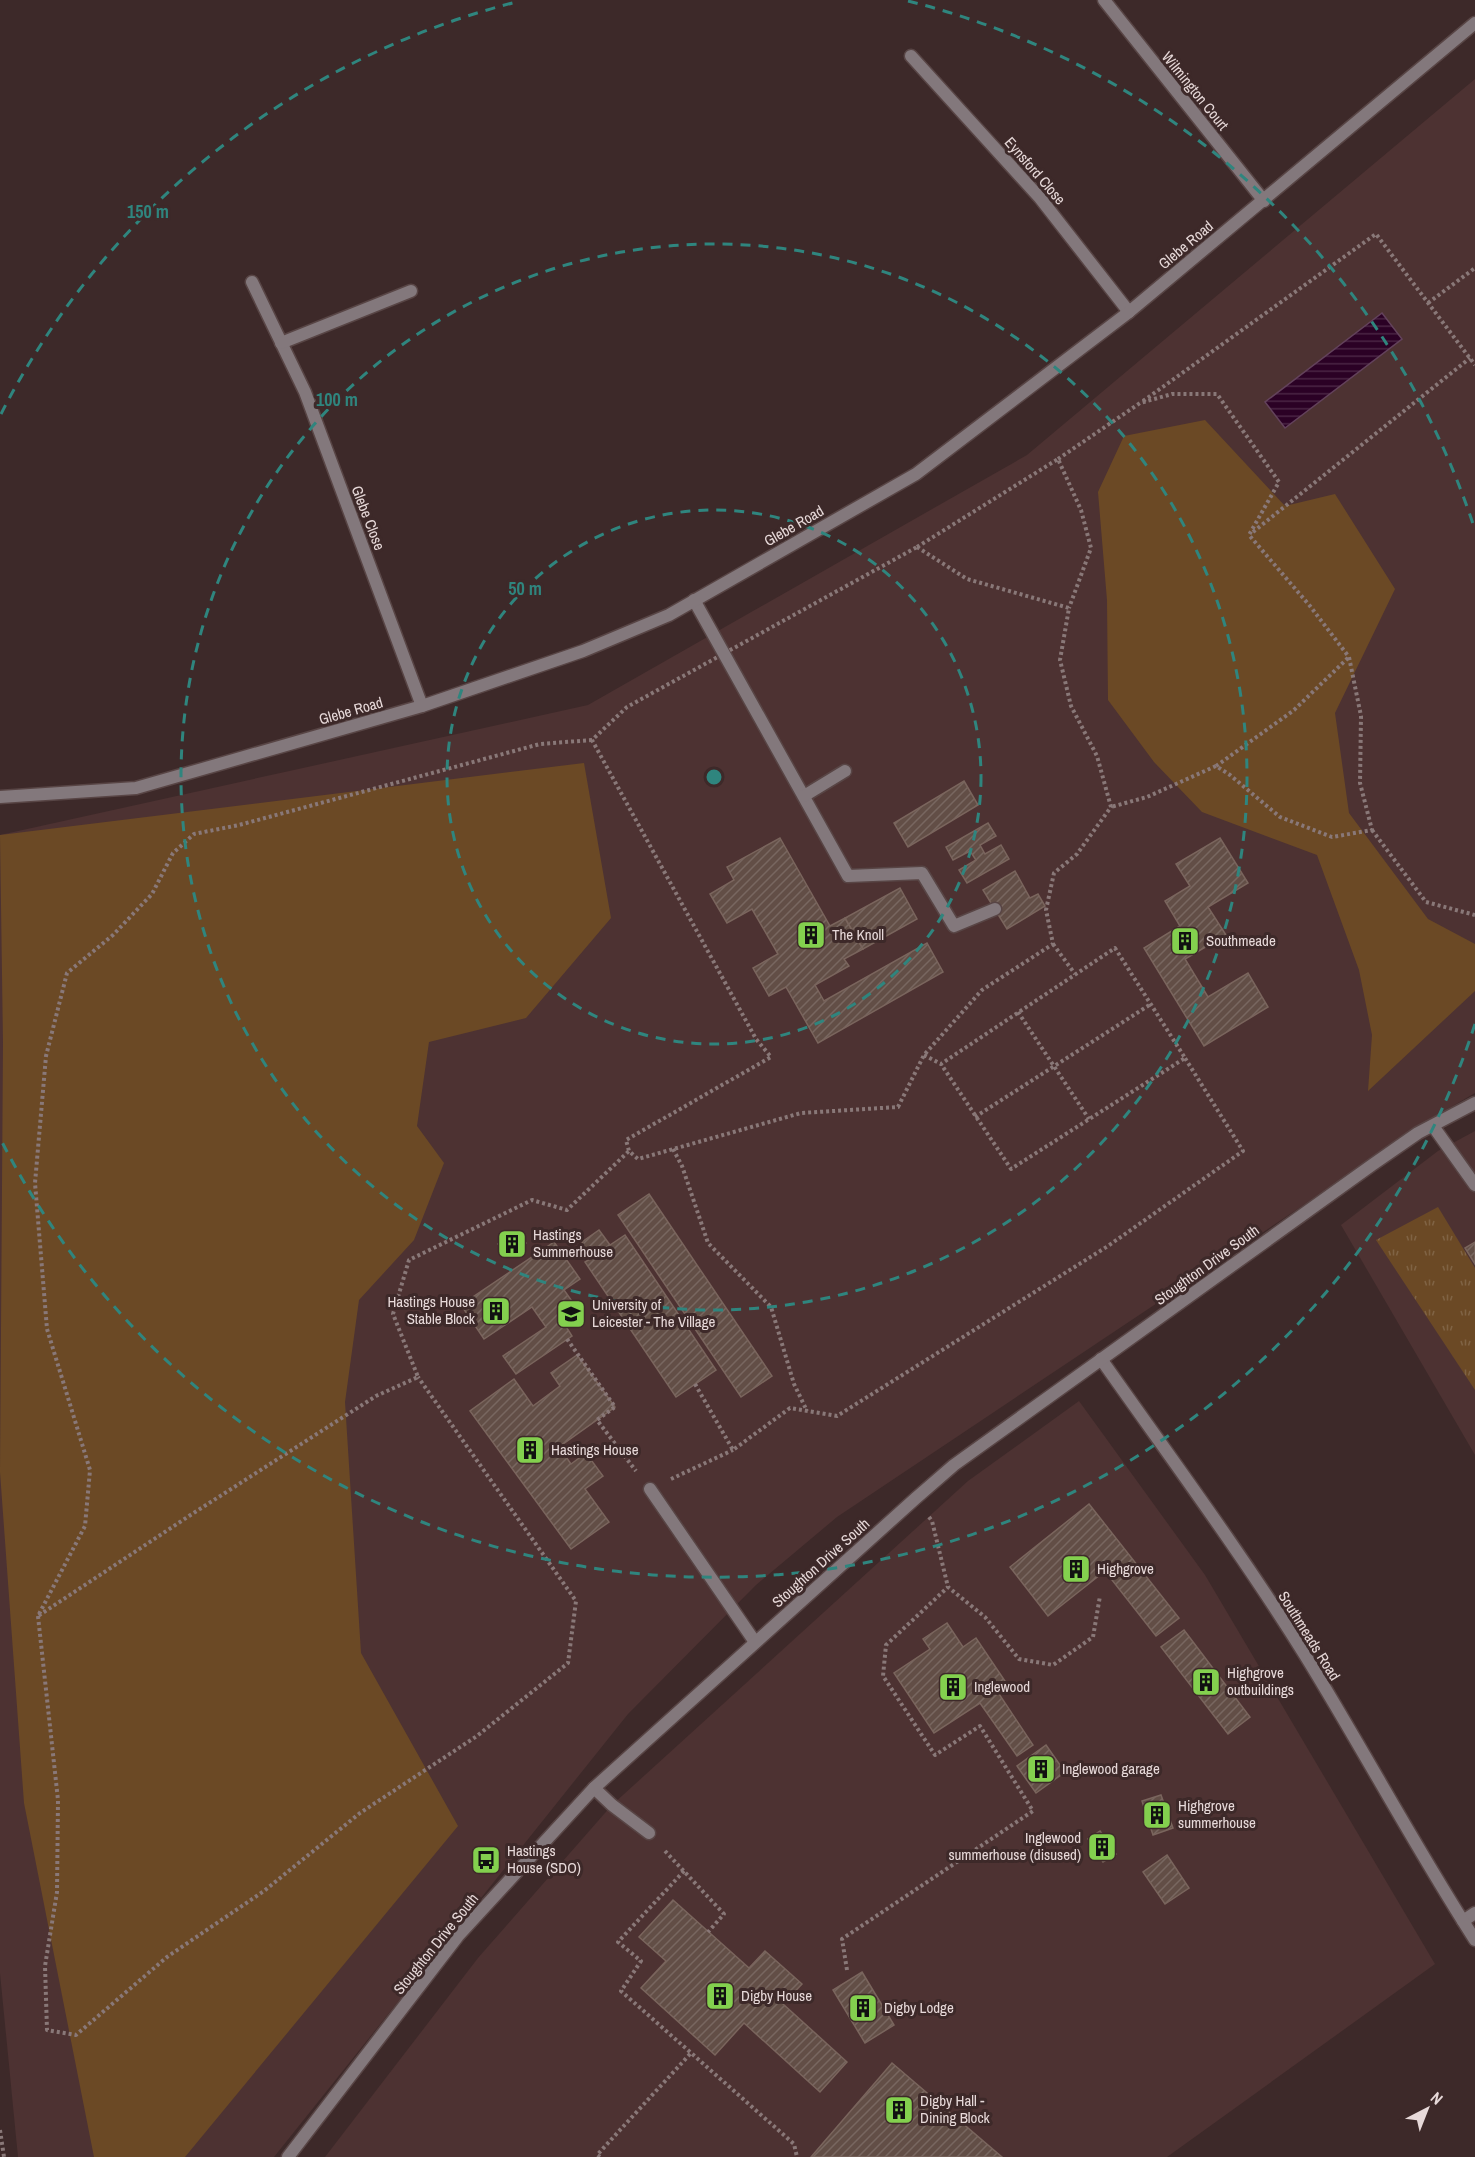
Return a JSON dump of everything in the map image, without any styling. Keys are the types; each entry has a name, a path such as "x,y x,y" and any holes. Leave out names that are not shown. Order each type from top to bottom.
{"street":[{"name":"Wilmington Court","path":"1104,0 1264,201"},
{"name":"Glebe Road","path":"0,797 136,789 423,706 583,651 669,615 916,474 1129,312 1475,23"},
{"name":"Eynsford Close","path":"911,56 1040,198 1129,312"},
{"name":"Glebe Close","path":"252,282 305,392 423,706"},
{"path":"281,343 411,291"},
{"path":"694,600 848,876 922,873 954,926 994,909"},
{"path":"804,796 845,771"},
{"name":"Stoughton Drive South","path":"288,2157 458,1936 594,1788 916,1498 954,1465 1372,1165 1433,1126 1475,1103"},
{"path":"1433,1126 1475,1185"},
{"name":"Southmeads Road","path":"1101,1359 1230,1543 1305,1655 1475,1940"},
{"path":"650,1490 755,1642"},
{"path":"594,1788 649,1833"},
{"path":"1463,1921 1475,1913"}],"path":[{"path":"917,547 1058,459 1376,234 1475,365"},
{"path":"1428,303 1475,268"},
{"path":"1249,535 1470,358"},
{"path":"1140,403 1172,394 1217,394 1280,482 1249,535"},
{"path":"1058,459 1081,510 1091,548 1069,608"},
{"path":"1249,535 1310,606 1349,657 1361,716 1360,783 1372,830 1426,902 1475,915"},
{"path":"1111,807 1147,797 1216,766 1294,710 1349,657"},
{"path":"592,740 540,744 239,825 194,834 173,853 152,894 113,935 67,973 46,1056 35,1183 47,1329 90,1470 85,1526 38,1616 58,1800 57,1892 45,1966 47,2030 76,2035 167,1957 264,1891 360,1813 477,1736 568,1663 576,1601 418,1377 393,1314 410,1260 532,1200 567,1210 629,1151"},
{"path":"1216,766 1280,817 1332,837 1372,830"},
{"path":"1053,944 1075,974"},
{"path":"567,1340 615,1407 597,1420 650,1490 733,1450 790,1408 837,1416 1108,1246 1243,1151 1115,948 941,1065"},
{"path":"975,1118 1151,1004"},
{"path":"1018,1012 1089,1119"},
{"path":"924,1055 941,1065 1011,1169 1185,1058"},
{"path":"673,1149 682,1166 708,1243 771,1307 794,1384 807,1411"},
{"path":"38,1616 189,1515 376,1395 418,1377"},
{"path":"695,1384 733,1450"},
{"path":"916,1498 932,1521 948,1587 985,1617 1019,1659 1053,1665 1093,1637 1100,1596"},
{"path":"847,1970 842,1939 1033,1810 980,1726 935,1755 883,1676 886,1645 948,1587"},
{"path":"649,1833 724,1914 708,1932"},
{"path":"684,1871 618,1942 641,1961 621,1991 794,2144 797,2157"},
{"path":"600,2157 597,2155 691,2053"},
{"path":"0,2130 4,2157"}],"shaded area":[{"name":"University of Leicester - The Village","path":"1475,79 1475,1093 1446,1110 837,1517 756,1585 628,1714 274,2157 18,2157 0,1973 0,835 588,705 1027,455"},
{"path":"1382,313 1402,339 1285,428 1265,402"},
{"path":"1475,1131 1475,1455 1341,1225 1438,1151"},
{"path":"1079,1401 1205,1575 1435,1964 1167,2157 325,2157 478,1958 612,1805 968,1481"}],"green space":[{"path":"1205,420 1285,506 1335,494 1395,589 1335,713 1349,813 1428,919 1475,944 1475,991 1368,1091 1372,1035 1359,970 1317,855 1202,812 1154,762 1108,700 1107,600 1098,492 1124,436"},
{"path":"584,763 611,918 526,1018 429,1042 417,1126 444,1163 414,1240 359,1300 345,1402 361,1653 458,1826 185,2157 94,2157 24,1803 0,1472 3,1043 0,835"},
{"path":"1438,1207 1475,1268 1475,1390 1376,1240"}],"building":[{"path":"964,781 978,805 908,847 894,823"},
{"path":"988,823 996,836 980,845 985,854 1001,845 1009,859 967,883 959,870 976,860 970,851 953,860 946,847"},
{"name":"The Knoll","path":"780,838 830,926 845,918 863,949 844,959 849,966 815,985 824,1001 927,943 943,972 818,1043 786,987 769,996 753,968 778,954 752,909 727,923 710,894 734,880 727,867"},
{"name":"Southmeade","path":"1220,838 1248,883 1208,907 1226,935 1185,959 1208,997 1248,973 1268,1007 1204,1046 1144,948 1180,926 1165,901 1190,886 1176,864"},
{"path":"1015,871 1030,898 1038,894 1045,906 1007,929 983,890"},
{"path":"900,888 917,919 863,949 845,918"},
{"path":"649,1194 772,1376 741,1397 618,1215"},
{"path":"599,1230 610,1245 625,1235 716,1370 676,1397 585,1262 592,1258 582,1242"},
{"name":"Hastings Summerhouse","path":"518,1231 526,1243 506,1256 498,1244"},
{"name":"Hastings House Stable Block","path":"554,1242 580,1279 564,1290 581,1314 565,1325 572,1336 516,1374 503,1356 546,1327 532,1307 484,1339 461,1305"},
{"path":"1475,1242 1475,1264 1465,1248"},
{"name":"Hastings House","path":"577,1355 615,1407 559,1447 571,1464 586,1453 603,1476 585,1489 609,1522 571,1549 470,1411 514,1379 533,1406 560,1386 551,1373"},
{"name":"Highgrove","path":"1089,1504 1179,1618 1156,1636 1105,1571 1048,1616 1010,1567"},
{"name":"Inglewood","path":"947,1623 963,1647 976,1638 1007,1684 997,1691 1033,1745 1017,1756 980,1703 934,1733 894,1673 930,1649 923,1639"},
{"name":"Highgrove outbuildings","path":"1184,1630 1250,1717 1228,1734 1161,1647"},
{"name":"Inglewood garage","path":"1046,1745 1065,1772 1036,1793 1017,1766"},
{"name":"Highgrove summerhouse","path":"1161,1795 1173,1828 1153,1835 1142,1801"},
{"name":"Inglewood summerhouse (disused)","path":"1100,1831 1116,1854 1103,1862 1088,1839"},
{"path":"1167,1855 1189,1888 1165,1904 1143,1872"},
{"name":"Digby House","path":"673,1900 749,1968 765,1951 802,1984 783,2004 847,2062 820,2092 744,2023 715,2055 641,1988 666,1961 639,1937"},
{"name":"Digby Lodge","path":"862,1972 894,2025 865,2043 833,1990"},
{"name":"Digby Hall - Dining Block","path":"892,2063 1002,2157 811,2157"}],"place":[{"name":"The Knoll","path":"811,935"},
{"name":"Southmeade","path":"1185,941"},
{"name":"Hastings Summerhouse","path":"512,1244"},
{"name":"Hastings House Stable Block","path":"496,1311"},
{"name":"University of Leicester - The Village","path":"571,1314"},
{"name":"Hastings House","path":"530,1450"},
{"name":"Highgrove","path":"1076,1569"},
{"name":"Highgrove outbuildings","path":"1206,1682"},
{"name":"Inglewood","path":"953,1687"},
{"name":"Inglewood garage","path":"1041,1769"},
{"name":"Highgrove summerhouse","path":"1157,1815"},
{"name":"Inglewood summerhouse (disused)","path":"1102,1847"},
{"name":"Hastings House (SDO)","path":"486,1860"},
{"name":"Digby House","path":"720,1996"},
{"name":"Digby Lodge","path":"863,2008"},
{"name":"Digby Hall - Dining Block","path":"899,2110"}]}
